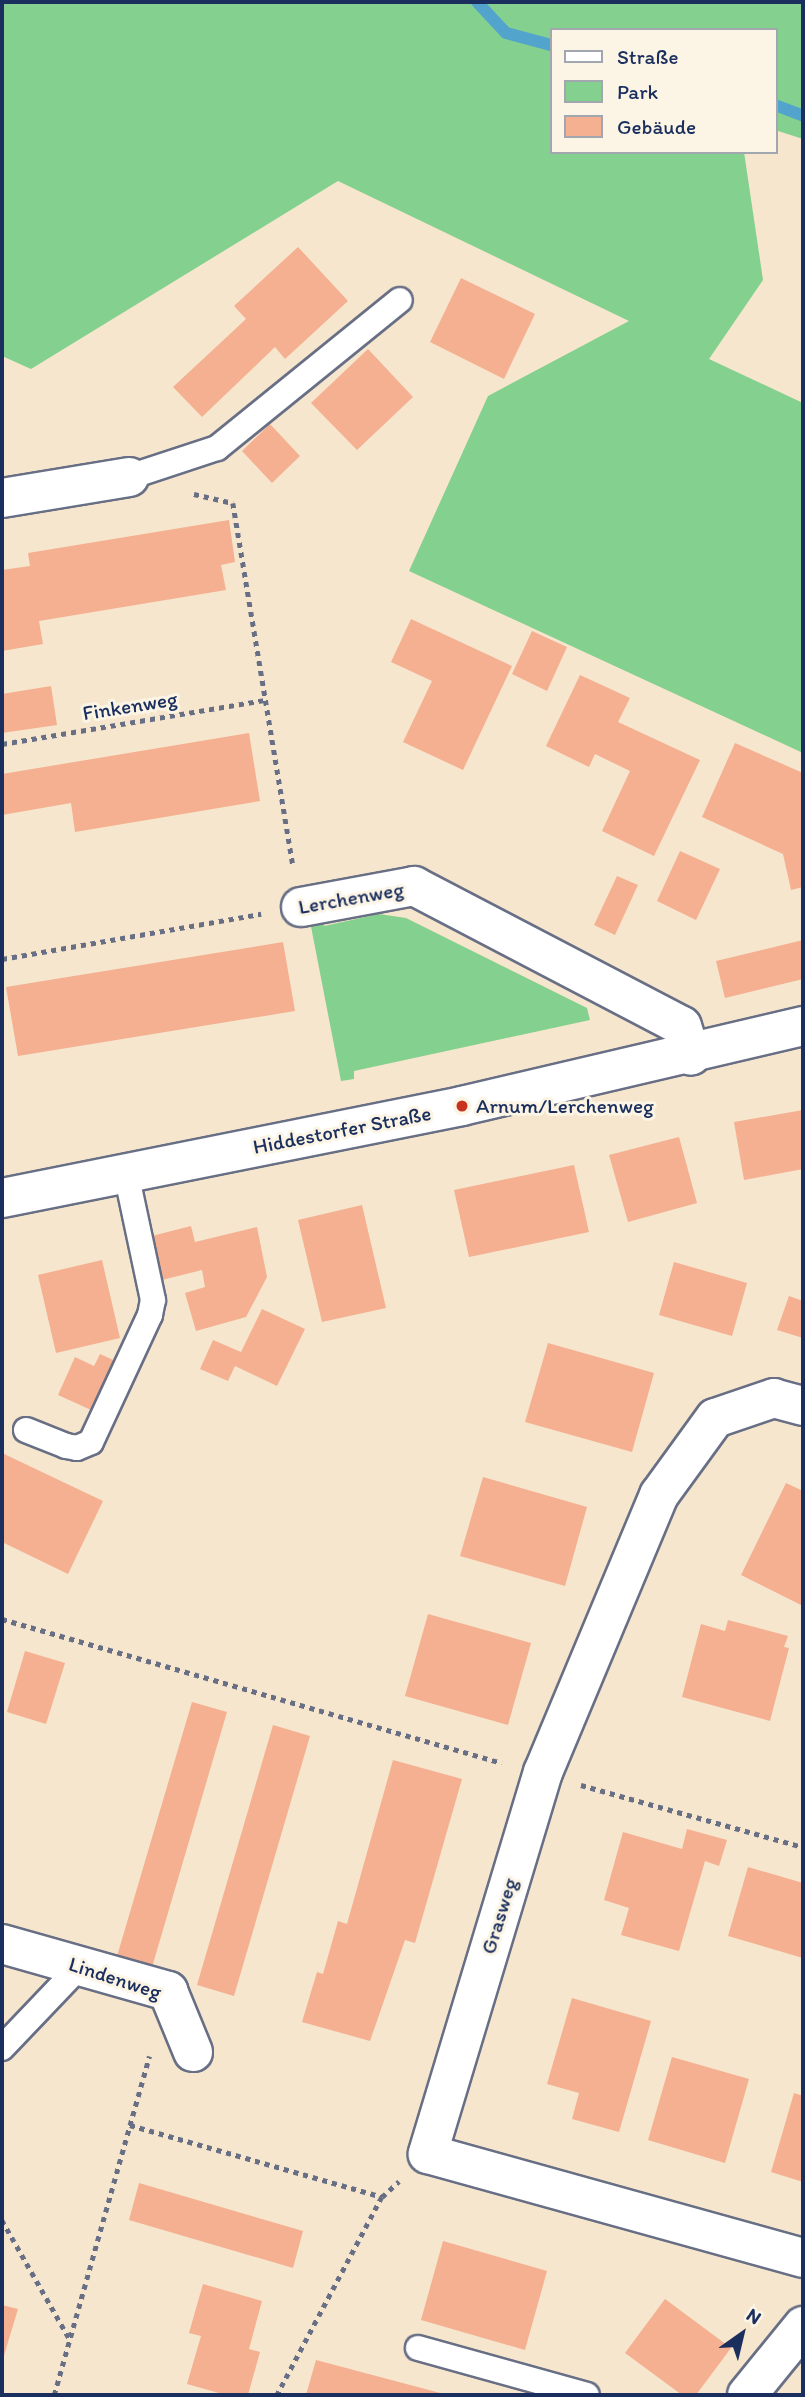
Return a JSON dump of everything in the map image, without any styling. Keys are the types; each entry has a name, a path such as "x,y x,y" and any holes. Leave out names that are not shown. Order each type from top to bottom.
{"street":[{"path":"2,498 129,477"},
{"name":"Lerchenweg","path":"301,907 414,886 682,1026 691,1056"},
{"name":"Hiddestorfer Straße","path":"2,1198 691,1056 803,1026"},
{"name":"Grasweg","path":"803,1406 774,1398 715,1418 659,1495 543,1772 428,2154 803,2258"},
{"name":"Lindenweg","path":"2,1944 168,1991 192,2052"},
{"path":"747,2395 803,2326"}],"lane":[{"path":"129,477 217,448 400,300"},
{"path":"26,1430 77,1448 91,1441 150,1315 153,1300 126,1173"},
{"path":"2,2048 80,1966"},
{"path":"418,2348 587,2395"}],"path":[{"path":"129,477 233,503 264,700 301,907"},
{"name":"Finkenweg","path":"2,744 264,700"},
{"name":"Lerchenweg","path":"2,959 301,907"},
{"path":"2,1619 803,1847"},
{"path":"54,2395 168,1991"},
{"path":"130,2125 382,2197 277,2395"},
{"path":"2,2220 70,2339"}],"green space":[{"path":"2,2 803,2 803,139 777,131 777,28 550,28 550,154 744,154 763,280 709,359 803,403 803,753 409,571 488,396 629,321 338,181 31,369 2,356"},
{"path":"320,908 324,926 379,914 406,918 587,1008 590,1020 354,1071 354,1079 341,1081 308,911"}],"building":[{"path":"298,247 348,301 285,359 275,347 202,417 173,387 246,319 234,306"},
{"path":"461,278 535,314 504,379 430,342"},
{"path":"368,349 413,397 357,450 311,403"},
{"path":"270,424 300,456 272,483 242,451"},
{"path":"229,520 235,562 221,565 226,590 39,621 43,644 2,651 2,570 30,566 28,553"},
{"path":"411,619 512,666 463,770 403,742 432,681 391,662"},
{"path":"532,631 567,647 547,691 512,674"},
{"path":"580,675 630,698 618,722 700,760 654,856 602,831 630,771 595,754 589,767 546,746"},
{"path":"51,686 57,725 2,733 2,694"},
{"path":"249,733 260,801 75,832 71,803 2,815 2,774"},
{"path":"735,743 803,773 803,887 791,890 783,854 702,817"},
{"path":"680,851 720,869 696,920 657,901"},
{"path":"617,876 638,885 615,935 594,925"},
{"path":"803,940 803,979 725,998 716,961"},
{"path":"283,942 295,1011 18,1056 6,987"},
{"path":"803,1110 803,1169 744,1180 734,1122"},
{"path":"679,1137 697,1203 628,1222 609,1155"},
{"path":"574,1165 589,1232 469,1257 454,1190"},
{"path":"362,1205 386,1308 322,1322 298,1220"},
{"path":"191,1226 195,1242 257,1227 267,1277 246,1317 196,1331 185,1293 205,1287 202,1270 158,1281 148,1237"},
{"path":"102,1260 120,1338 56,1353 38,1275"},
{"path":"674,1262 747,1283 732,1336 659,1315"},
{"path":"789,1296 803,1301 803,1338 777,1330"},
{"path":"262,1309 305,1329 277,1386 235,1366 228,1381 200,1369 213,1340 241,1352"},
{"path":"548,1343 654,1373 632,1452 525,1422"},
{"path":"100,1354 122,1364 100,1414 58,1395 75,1357 94,1366"},
{"path":"2,1453 103,1501 68,1574 2,1542"},
{"path":"483,1477 587,1507 565,1586 460,1556"},
{"path":"786,1483 803,1491 803,1606 741,1575"},
{"path":"428,1614 531,1643 508,1725 405,1696"},
{"path":"728,1620 788,1636 784,1647 789,1648 770,1721 682,1697 701,1624 725,1631"},
{"path":"25,1651 65,1663 46,1724 7,1712"},
{"path":"192,1702 227,1712 150,1974 115,1963"},
{"path":"273,1725 310,1736 234,1996 197,1985"},
{"path":"393,1760 462,1779 415,1943 405,1940 370,2041 302,2022 317,1972 323,1974 338,1921 347,1924"},
{"path":"687,1829 727,1840 719,1866 705,1861 679,1951 621,1935 629,1908 604,1900 623,1832 682,1849"},
{"path":"748,1867 803,1883 803,1958 728,1936"},
{"path":"572,1998 651,2021 619,2132 572,2119 579,2093 547,2084"},
{"path":"672,2057 749,2079 725,2163 648,2140"},
{"path":"794,2093 803,2096 803,2182 771,2172"},
{"path":"139,2183 303,2231 293,2268 129,2220"},
{"path":"443,2241 547,2271 525,2350 421,2320"},
{"path":"203,2284 262,2301 249,2349 260,2352 248,2395 226,2395 187,2384 201,2336 189,2333"},
{"path":"665,2299 731,2348 696,2395 682,2395 625,2353"},
{"path":"2,2305 18,2309 2,2362"},
{"path":"316,2360 444,2394 444,2395 306,2395"}],"waterway":[{"path":"477,2 506,33 550,45"},
{"path":"777,106 803,116"}],"place":[{"name":"Arnum/Lerchenweg","path":"462,1106"}]}
